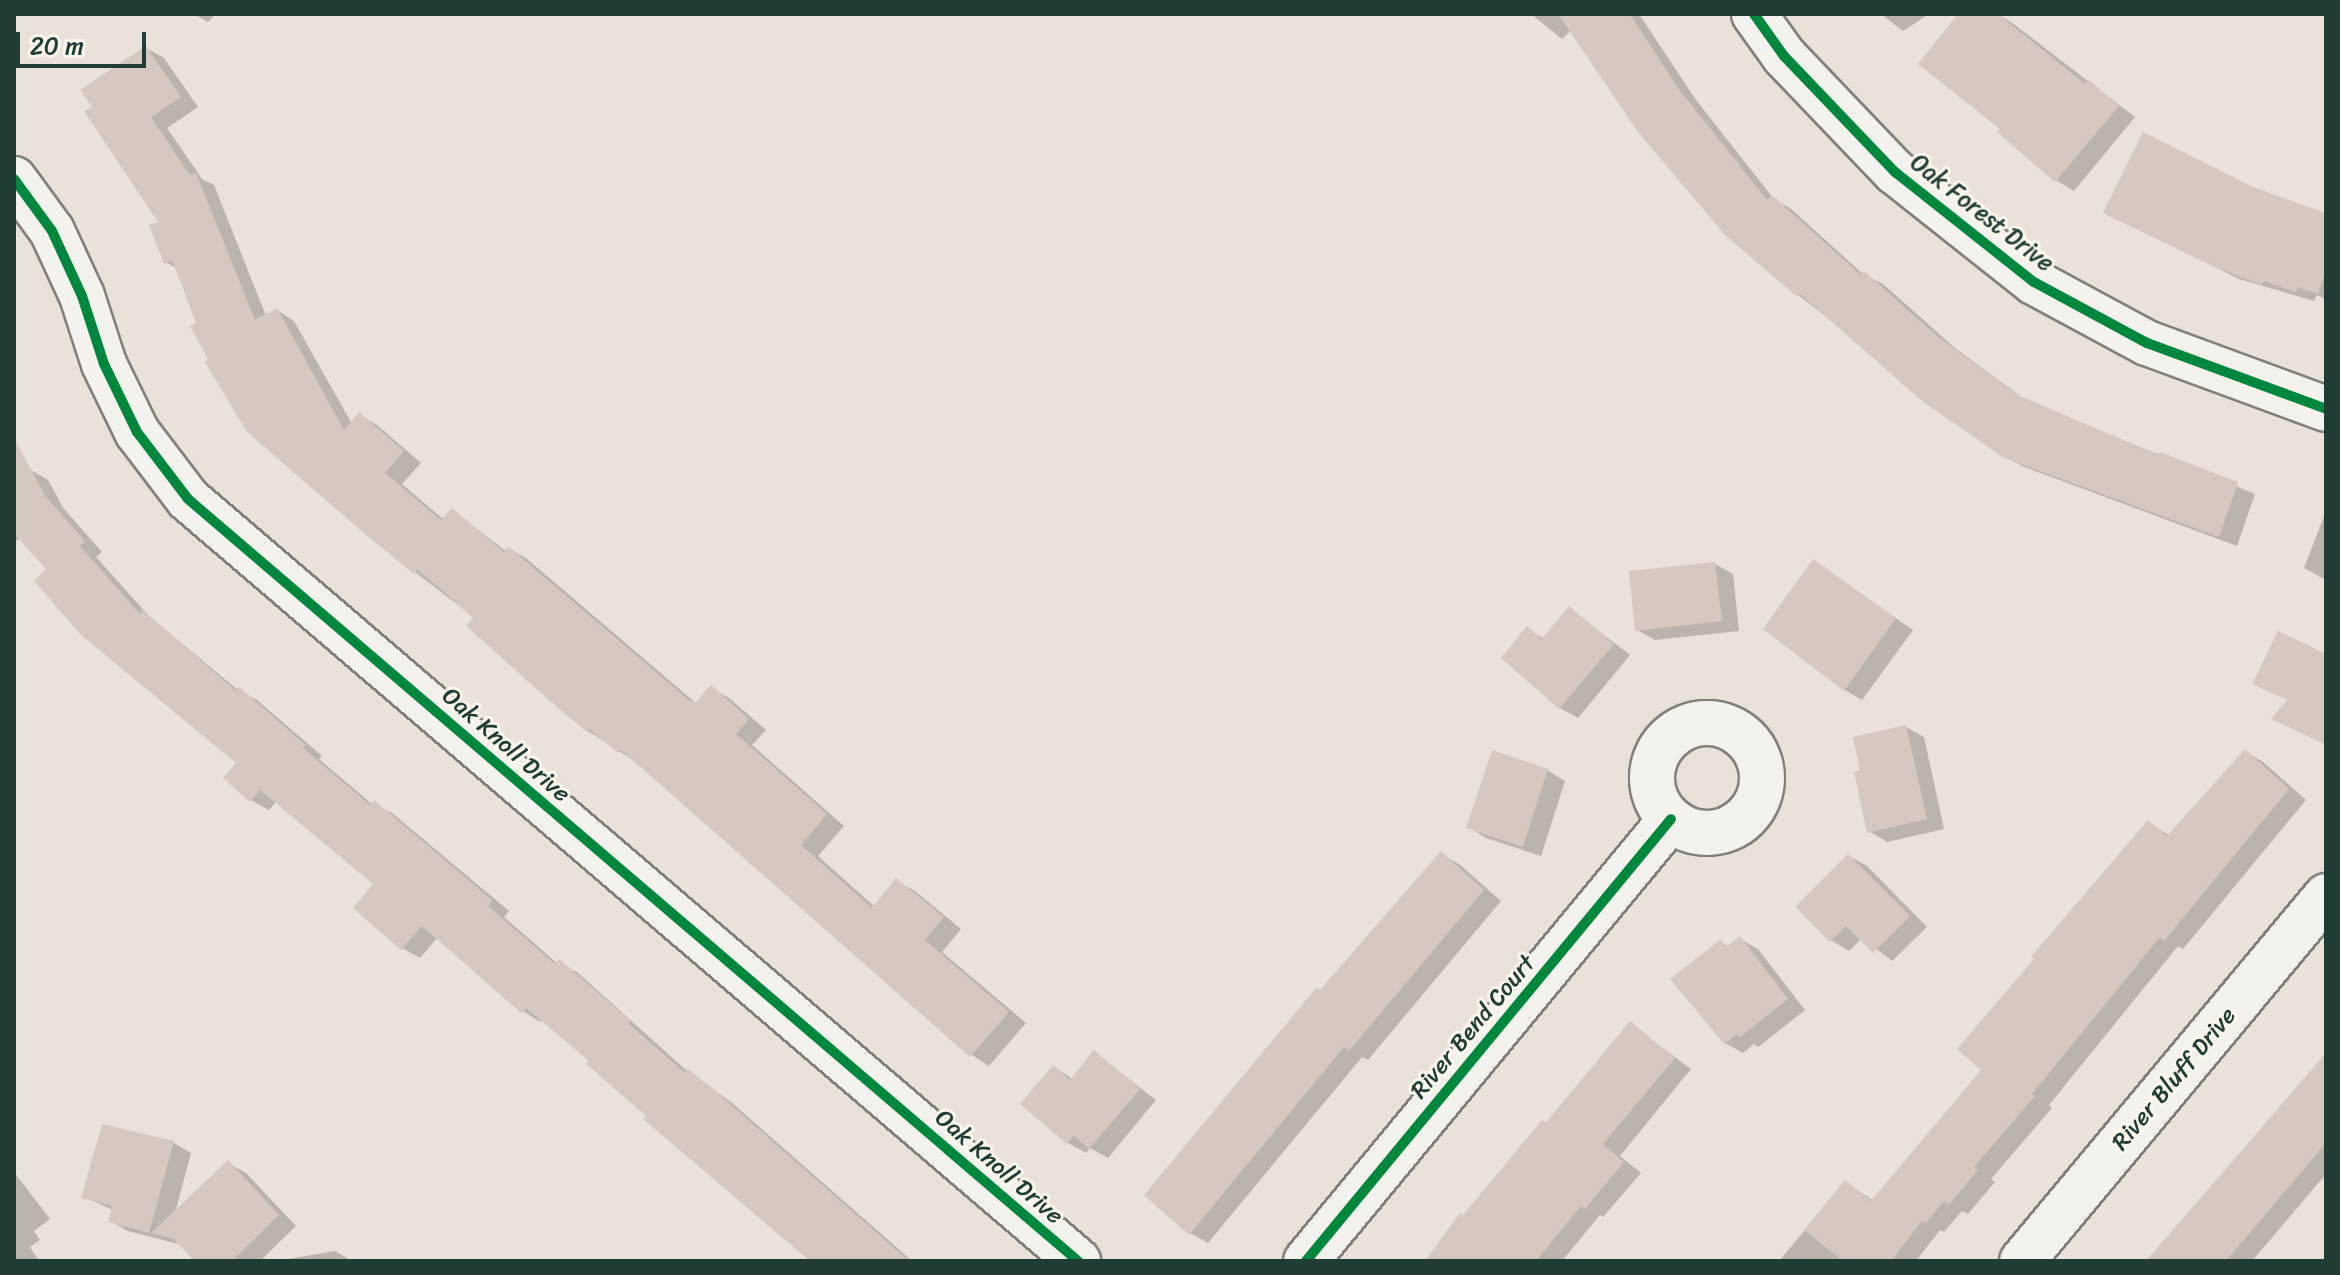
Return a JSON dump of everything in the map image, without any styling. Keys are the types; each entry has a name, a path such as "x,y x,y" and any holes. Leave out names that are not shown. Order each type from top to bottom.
{"street":[{"name":"Oak Forest Drive","path":"1754,14 1784,56 1895,172 2034,282 2147,343 2326,409"},
{"name":"Oak Knoll Drive","path":"14,179 52,231 82,296 104,364 137,432 188,499 1078,1261"},
{"name":"River Bend Court","path":"1306,1261 1671,819"},
{"name":"River Bluff Drive","path":"2022,1261 2326,896"}],"building":[{"path":"1558,14 1630,14 1678,88 1767,200 1772,195 1861,275 1864,271 1936,335 2018,395 2158,455 2160,452 2238,482 2219,537 2004,458 1922,401 1799,293 1796,296 1725,235 1638,132"},
{"path":"1958,14 1998,14 2085,84 2089,80 2119,106 2055,182 1997,132 2000,129 1918,64"},
{"path":"146,46 181,97 151,117 190,175 196,173 255,320 277,308 344,430 359,412 404,451 385,473 441,520 452,508 504,552 509,547 690,701 696,702 711,685 749,719 736,734 827,814 801,845 872,908 896,878 944,917 925,940 1009,1012 970,1057 621,750 618,753 558,708 466,626 473,618 444,592 417,570 414,574 247,432 205,362 208,359 190,326 196,323 172,260 164,264 149,225 158,222 84,111 92,107 80,90"},
{"path":"2143,132 2253,187 2326,213 2326,270 2318,294 2298,287 2296,292 2264,281 2262,285 2219,269 2103,213"},
{"path":"14,438 46,497 85,541 80,546 140,614 143,610 236,691 239,687 306,745 303,748 370,805 374,800 492,900 488,906 555,964 559,959 684,1072 687,1068 713,1089 909,1261 810,1261 643,1119 646,1116 586,1064 589,1061 526,1008 521,1013 422,926 401,950 353,908 373,884 260,790 250,802 223,778 236,763 81,635 34,581 46,569 14,534"},
{"path":"1813,559 1896,618 1844,691 1763,629"},
{"path":"1715,562 1722,621 1635,631 1629,571"},
{"path":"1569,606 1614,644 1559,709 1501,658 1527,626 1542,639"},
{"path":"2278,631 2326,654 2326,745 2271,719 2287,700 2252,684"},
{"path":"1906,725 1927,819 1867,833 1854,772 1860,770 1853,737"},
{"path":"2245,749 2289,789 2164,941 2160,937 2032,1094 2035,1096 1974,1167 1978,1170 1949,1205 1944,1201 1925,1224 1922,1221 1891,1261 1843,1261 1804,1230 1845,1180 1871,1201 1981,1070 1957,1049 2034,959 2031,957 2148,820 2167,836"},
{"path":"1492,750 1548,769 1523,847 1466,828"},
{"path":"1441,851 1484,890 1349,1051 1344,1047 1189,1235 1144,1195 1317,987 1320,990"},
{"path":"1848,854 1910,916 1873,953 1846,926 1830,942 1795,907"},
{"path":"1740,936 1788,999 1739,1038 1737,1034 1724,1044 1670,979 1721,939 1726,947"},
{"path":"1630,1021 1675,1058 1603,1144 1624,1162 1585,1209 1581,1206 1536,1261 1425,1261 1460,1213 1463,1215 1542,1120 1546,1123"},
{"path":"1094,1050 1140,1089 1089,1149 1074,1136 1067,1144 1020,1104 1053,1065 1070,1080"},
{"path":"2326,1053 2326,1143 2226,1261 2146,1261"},
{"path":"102,1124 174,1141 149,1233 108,1222 112,1206 81,1198"},
{"path":"228,1160 279,1215 232,1261 194,1261 174,1239 151,1233"}],"cycle path":[{"path":"1754,14 1784,56 1895,172 2034,282 2147,343 2326,409"},
{"path":"14,179 52,231 82,296 104,364 137,432 188,499 1078,1261"},
{"path":"1306,1261 1671,819"}]}
